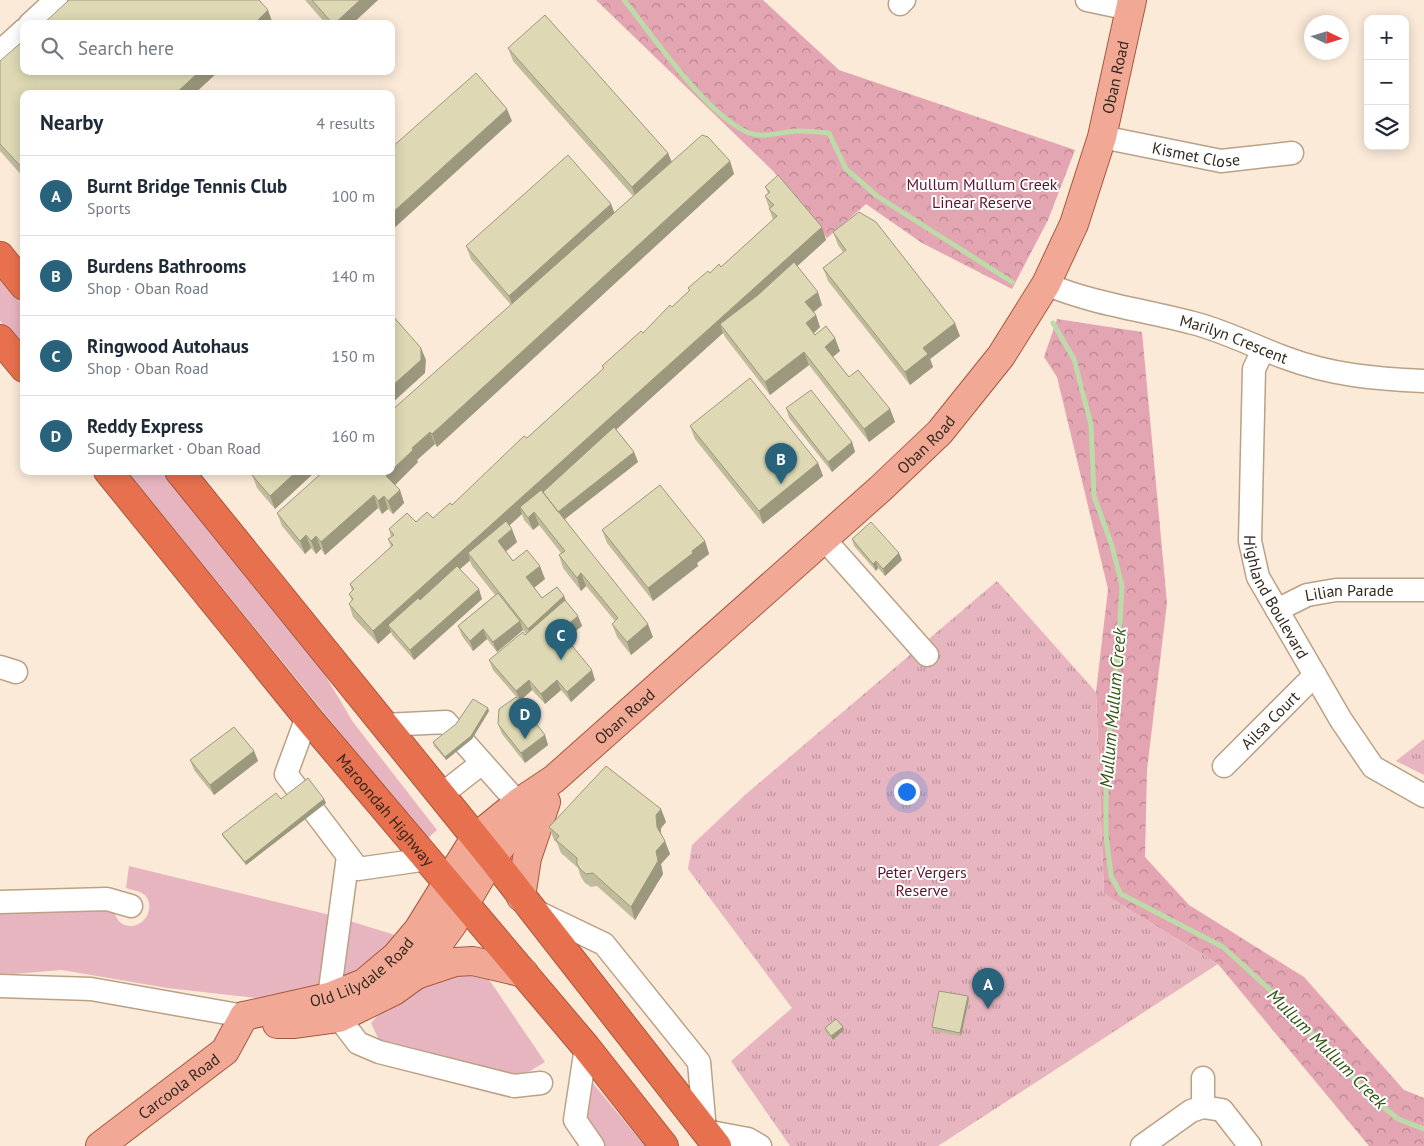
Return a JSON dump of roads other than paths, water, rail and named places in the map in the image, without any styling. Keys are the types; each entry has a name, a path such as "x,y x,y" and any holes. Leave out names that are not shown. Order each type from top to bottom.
{"highway":[{"path":"0,256 20,281"},
{"path":"0,339 20,363"},
{"name":"Maroondah Highway","path":"111,475 307,717 447,883 466,902 586,1047 664,1146"},
{"path":"182,475 441,795 711,1138"}],"main road":[{"name":"Oban Road","path":"447,883 554,779 824,540 940,432 1001,356 1046,284 1074,224 1102,137 1131,5"},
{"name":"Oban Road","path":"466,902 483,848 518,803 554,779"},
{"path":"526,903 527,858 554,779"},
{"name":"Old Lilydale Road","path":"334,1008 396,956 418,930 447,883"},
{"name":"Old Lilydale Road","path":"244,1016 334,1008 394,991 416,975 432,955 466,902"},
{"path":"416,975 454,962 473,961 524,973"},
{"name":"Carcoola Road","path":"100,1146 225,1050 244,1016"}],"street":[{"path":"34,20 56,0"},
{"path":"1087,0 1131,5"},
{"path":"2,44 20,33"},
{"name":"Kismet Close","path":"1102,137 1221,161 1292,153"},
{"name":"Marilyn Crescent","path":"1046,284 1084,297 1195,323 1263,350 1329,372 1376,378 1424,381"},
{"name":"Highland Boulevard","path":"1263,350 1254,369 1250,541 1258,577 1341,720 1373,768 1424,796"},
{"path":"824,540 927,655"},
{"name":"Lilian Parade","path":"1277,610 1307,595 1336,590 1424,590"},
{"name":"Ailsa Court","path":"1224,766 1315,675"},
{"path":"307,717 286,774 358,869 428,859"},
{"path":"385,725 446,722 518,803"},
{"path":"441,795 482,763"},
{"path":"334,1008 348,856"},
{"path":"0,902 108,899 131,906"},
{"path":"526,903 604,944 699,1062 711,1138 748,1139 760,1146"},
{"name":"Old Lilydale Road","path":"0,986 91,989 244,1016"},
{"name":"Old Lilydale Road","path":"334,1008 358,1043 379,1052 514,1086 542,1083"},
{"path":"586,1047 575,1120 593,1146"},
{"path":"1203,1078 1203,1107"},
{"path":"1142,1146 1191,1112 1203,1107 1222,1110 1250,1146"}],"waterway":[{"name":"Mullum Mullum Creek","path":"624,0 665,54 698,93 733,124 755,135 793,131 829,133 846,169 877,196 1012,282"},
{"name":"Mullum Mullum Creek","path":"1053,323 1074,359 1091,425 1094,496 1112,546 1122,586 1119,639 1106,761 1106,835 1111,876 1121,894 1223,947 1280,999 1371,1097 1398,1119 1424,1129"}],"place":[{"name":"Burdens Bathrooms","path":"781,484"},
{"name":"Ringwood Autohaus","path":"561,660"},
{"name":"Reddy Express","path":"525,739"},
{"name":"Burnt Bridge Tennis Club","path":"988,1009"}],"park label":[{"name":"Mullum Mullum Creek Linear Reserve","path":"982,193"},
{"name":"Peter Vergers Reserve","path":"922,881"}]}
